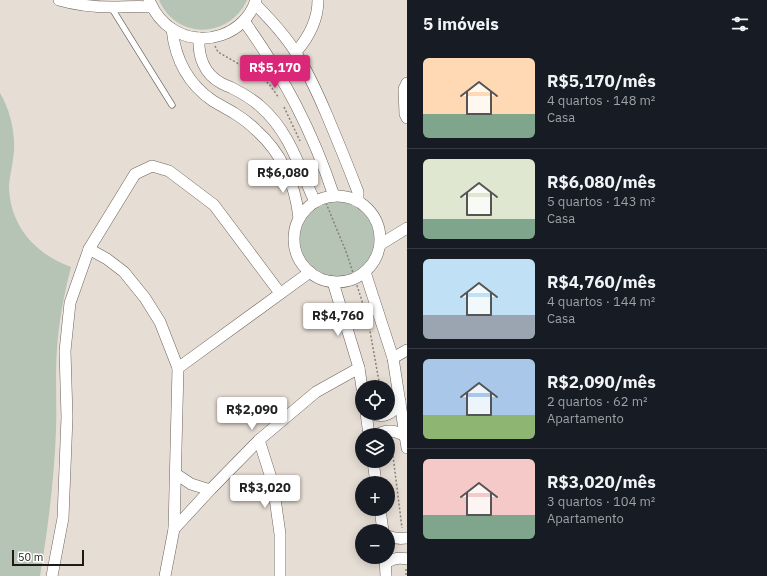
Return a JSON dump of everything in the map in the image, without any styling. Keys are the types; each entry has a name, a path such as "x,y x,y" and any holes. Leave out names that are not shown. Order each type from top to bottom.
{"street":[{"path":"59,0 77,4 111,7 151,4 157,15 172,29 185,35 204,38 219,36 237,27 244,21 256,2 277,26 296,52 310,76 358,192 358,201"},
{"path":"296,52 312,30 317,13 318,0"},
{"path":"244,21 274,64 299,110 317,150 324,199"},
{"path":"172,29 173,40 180,61 197,88 213,101 246,121 274,150 283,164 291,182 300,218"},
{"path":"204,38 199,46 201,60 209,73 220,82 241,92 260,106 276,123 288,139 294,153 324,199"},
{"path":"407,83 404,89 405,114 407,118"},
{"path":"274,150 288,139"},
{"path":"52,576 63,518 67,417 66,351 70,303 89,249 135,174 152,166 169,171 214,205 280,293"},
{"path":"346,197 358,201 371,212 376,219 380,231 381,244 376,260 365,272 354,278 341,282 333,282 317,277 304,266 296,251 294,234 300,218 304,211 324,199 346,197"},
{"path":"381,244 407,228"},
{"path":"89,249 107,259 124,272 145,298 160,322 178,368 174,529 165,576"},
{"path":"178,368 310,272"},
{"path":"365,272 393,358 407,448"},
{"path":"333,282 359,368 361,380"},
{"path":"393,358 407,350"},
{"path":"174,529 259,440 316,392 359,368"},
{"path":"395,408 400,401"},
{"path":"395,431 405,436"},
{"path":"259,440 273,484 280,534 280,576"},
{"path":"176,474 191,484 210,490"},
{"path":"395,559 406,558"},
{"path":"386,564 386,576"}],"lane":[{"path":"111,7 172,105"}],"path":[{"path":"204,38 218,52 256,74 269,84 281,100"},
{"path":"284,107 301,143"},
{"path":"324,199 347,254 368,320 379,380"},
{"path":"395,468 405,538"},
{"path":"406,558 406,576"}],"green space":[{"path":"159,0 247,0 239,13 228,22 216,28 203,30 190,28 177,22 167,13"},
{"path":"0,93 9,114 14,136 14,151 9,185 10,199 14,213 26,236 36,246 46,254 71,267 62,308 58,338 54,468 40,576 0,576"},
{"path":"330,202 344,202 358,208 368,218 374,232 372,253 368,260 358,270 344,276 330,276 316,270 306,260 300,246 300,232 306,218 316,208"}]}
